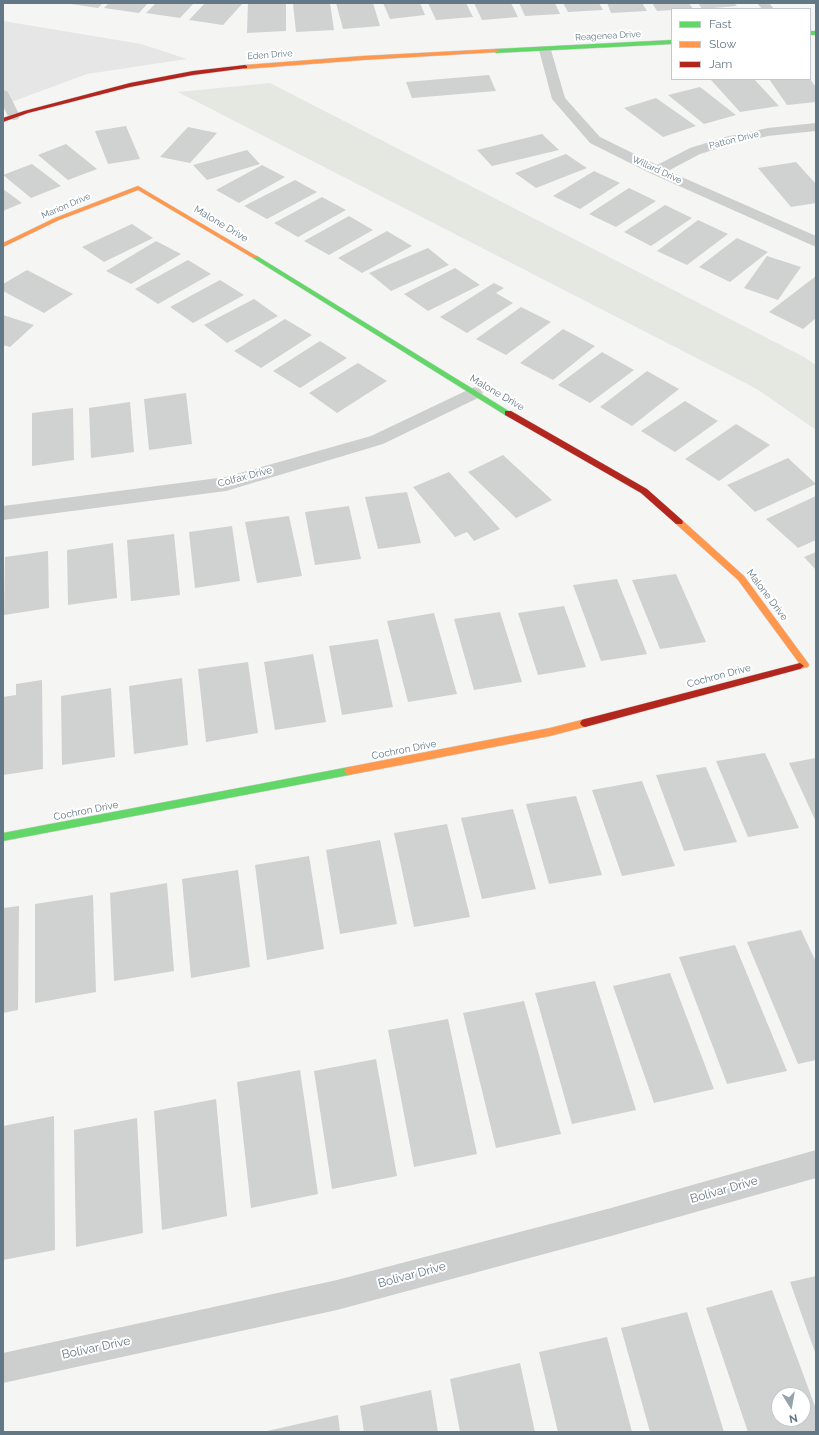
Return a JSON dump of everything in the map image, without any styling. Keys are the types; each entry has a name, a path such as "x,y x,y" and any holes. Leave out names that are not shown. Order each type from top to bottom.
{"street":[{"name":"Reagenea Drive","path":"545,50 671,42"},
{"name":"Eden Drive","path":"8,118 130,85 194,73 246,67 363,58 545,50"},
{"name":"Willard Drive","path":"545,50 560,99 595,140 657,170 816,242"},
{"name":"Patton Drive","path":"657,170 695,151 730,140 768,132 816,127"},
{"name":"Marion Drive","path":"3,245 57,219 138,188"},
{"name":"Malone Drive","path":"138,188 249,253 474,393 644,491 741,578 805,665"},
{"name":"Colfax Drive","path":"3,513 226,484 377,440 474,393"},
{"name":"Cochron Drive","path":"3,837 550,732 805,665"},
{"name":"Bolivar Drive","path":"3,1368 337,1295 603,1224 816,1164"}],"lane":[{"path":"3,94 8,118"}],"shaded area":[{"path":"3,21 141,44 187,59 87,74 3,105"},
{"path":"270,83 804,357 816,365 816,430 757,389 178,92"}],"building":[{"path":"64,3 103,3 98,8"},
{"path":"109,3 148,3 139,13 104,8"},
{"path":"156,3 194,3 180,18 146,13"},
{"path":"205,3 243,3 223,25 189,20"},
{"path":"248,3 286,3 286,31 247,33"},
{"path":"330,3 334,30 296,32 293,4"},
{"path":"336,3 373,3 380,26 343,29"},
{"path":"383,3 420,3 425,15 390,19"},
{"path":"428,3 466,3 473,17 436,20"},
{"path":"474,3 511,3 518,17 482,20"},
{"path":"519,3 555,3 560,14 525,16"},
{"path":"563,3 599,3 603,10 568,12"},
{"path":"607,3 642,3 647,11 611,13"},
{"path":"652,3 689,3 692,8 671,8 671,10 657,11"},
{"path":"698,3 734,3 737,6 714,8 701,8"},
{"path":"489,75 496,91 412,98 406,82"},
{"path":"711,80 755,80 779,106 740,112"},
{"path":"770,80 811,80 816,87 816,102 787,105"},
{"path":"700,87 736,115 704,124 668,95"},
{"path":"656,98 696,126 663,137 624,108"},
{"path":"126,126 140,159 108,164 95,131"},
{"path":"188,127 217,133 190,163 160,157"},
{"path":"542,134 559,150 492,166 477,150"},
{"path":"66,144 97,169 68,180 38,155"},
{"path":"247,150 260,164 207,180 193,165"},
{"path":"566,154 587,168 536,188 515,173"},
{"path":"796,162 816,184 816,203 791,207 758,168"},
{"path":"32,164 61,186 31,198 3,175"},
{"path":"262,165 285,177 239,203 216,190"},
{"path":"594,171 620,183 580,209 553,196"},
{"path":"295,180 317,192 267,219 244,206"},
{"path":"629,188 656,201 616,227 589,214"},
{"path":"3,189 22,203 3,211"},
{"path":"322,197 346,210 298,237 274,223"},
{"path":"665,205 692,218 651,246 624,232"},
{"path":"349,216 373,230 329,255 304,241"},
{"path":"698,220 728,234 687,265 657,251"},
{"path":"132,224 153,238 104,262 82,247"},
{"path":"387,231 412,246 362,273 338,258"},
{"path":"737,238 768,252 730,282 699,267"},
{"path":"156,241 181,254 131,284 106,271"},
{"path":"428,248 449,265 391,291 369,273"},
{"path":"767,256 801,267 778,300 744,288"},
{"path":"188,260 211,274 158,304 135,289"},
{"path":"455,268 480,285 428,311 404,294"},
{"path":"27,270 73,294 44,313 3,291 3,284"},
{"path":"816,276 816,318 803,329 769,312"},
{"path":"220,280 244,295 193,323 170,307"},
{"path":"494,283 504,288 496,293 513,303 467,333 440,317"},
{"path":"254,299 278,316 227,343 204,325"},
{"path":"521,307 551,322 506,355 476,339"},
{"path":"3,315 34,325 10,347 3,345"},
{"path":"285,319 312,335 261,368 234,351"},
{"path":"563,329 595,346 553,380 520,363"},
{"path":"320,341 347,358 300,388 273,371"},
{"path":"602,352 634,370 590,403 558,385"},
{"path":"358,363 387,381 337,413 309,393"},
{"path":"647,371 679,389 632,426 600,407"},
{"path":"186,393 192,444 149,450 144,399"},
{"path":"685,401 718,421 675,452 641,431"},
{"path":"130,402 134,452 91,458 89,408"},
{"path":"73,408 74,460 32,466 32,413"},
{"path":"736,424 770,445 719,481 685,459"},
{"path":"503,455 552,500 516,518 468,472"},
{"path":"788,458 816,484 755,512 727,485"},
{"path":"449,472 500,529 474,541 467,532 455,537 413,487"},
{"path":"407,492 421,543 378,549 365,497"},
{"path":"816,496 816,540 798,548 766,519"},
{"path":"349,506 361,559 315,565 305,512"},
{"path":"289,516 302,576 257,583 245,522"},
{"path":"232,526 240,581 195,588 189,532"},
{"path":"174,534 180,595 131,601 127,540"},
{"path":"113,543 117,598 68,605 67,550"},
{"path":"48,551 49,608 4,615 5,557"},
{"path":"816,552 816,570 804,557"},
{"path":"676,574 706,642 660,649 632,580"},
{"path":"617,579 647,654 601,661 573,585"},
{"path":"564,606 586,667 538,675 518,613"},
{"path":"500,612 522,682 474,690 454,619"},
{"path":"434,613 457,694 408,702 387,621"},
{"path":"378,639 393,707 342,715 329,646"},
{"path":"313,654 326,722 275,730 264,662"},
{"path":"248,662 258,733 206,742 198,669"},
{"path":"182,678 188,745 134,754 129,686"},
{"path":"42,680 43,769 3,775 3,697 16,695 16,684"},
{"path":"111,688 115,757 62,765 61,696"},
{"path":"765,753 799,828 748,837 716,761"},
{"path":"816,758 816,822 789,763"},
{"path":"706,767 737,842 684,851 656,775"},
{"path":"642,781 675,866 622,876 592,790"},
{"path":"576,796 602,875 549,884 526,804"},
{"path":"513,809 536,889 482,899 461,818"},
{"path":"447,824 470,917 414,927 394,833"},
{"path":"380,840 397,924 340,934 326,850"},
{"path":"309,856 324,949 267,960 255,865"},
{"path":"238,870 250,967 191,978 182,879"},
{"path":"167,883 174,971 114,981 110,893"},
{"path":"93,895 96,992 35,1003 35,904"},
{"path":"19,906 18,1010 3,1013 3,908"},
{"path":"801,930 816,962 816,1060 798,1064 747,942"},
{"path":"735,945 787,1071 727,1084 679,957"},
{"path":"670,973 714,1089 654,1103 613,986"},
{"path":"595,981 636,1110 572,1124 535,993"},
{"path":"524,1001 561,1134 496,1148 463,1013"},
{"path":"448,1019 477,1154 414,1167 388,1030"},
{"path":"376,1059 397,1176 332,1189 314,1071"},
{"path":"300,1070 318,1194 251,1208 237,1082"},
{"path":"216,1099 227,1216 162,1230 154,1111"},
{"path":"54,1116 55,1250 3,1260 3,1126"},
{"path":"137,1118 143,1233 76,1247 74,1130"},
{"path":"816,1276 816,1355 790,1282"},
{"path":"772,1290 808,1387 771,1387 771,1427 811,1427 811,1395 816,1409 816,1432 748,1432 706,1308"},
{"path":"687,1312 724,1432 650,1432 621,1328"},
{"path":"607,1337 632,1432 558,1432 539,1352"},
{"path":"520,1363 535,1432 460,1432 450,1379"},
{"path":"431,1390 438,1432 364,1432 360,1406"},
{"path":"338,1415 340,1432 267,1432 267,1431"}],"traffic: fast":[{"path":"811,33 816,33"},
{"path":"496,51 671,42"},
{"path":"255,257 508,413"},
{"path":"3,837 349,771"}],"traffic: slow":[{"path":"245,67 363,58 496,51"},
{"path":"3,245 57,219 138,188 255,257"},
{"path":"679,522 741,578 805,665 800,666"},
{"path":"349,771 550,732 585,723"}],"traffic: jam":[{"path":"3,120 26,112 130,85 193,73 245,67"},
{"path":"508,413 644,491 679,522"},
{"path":"585,723 800,666"}]}
